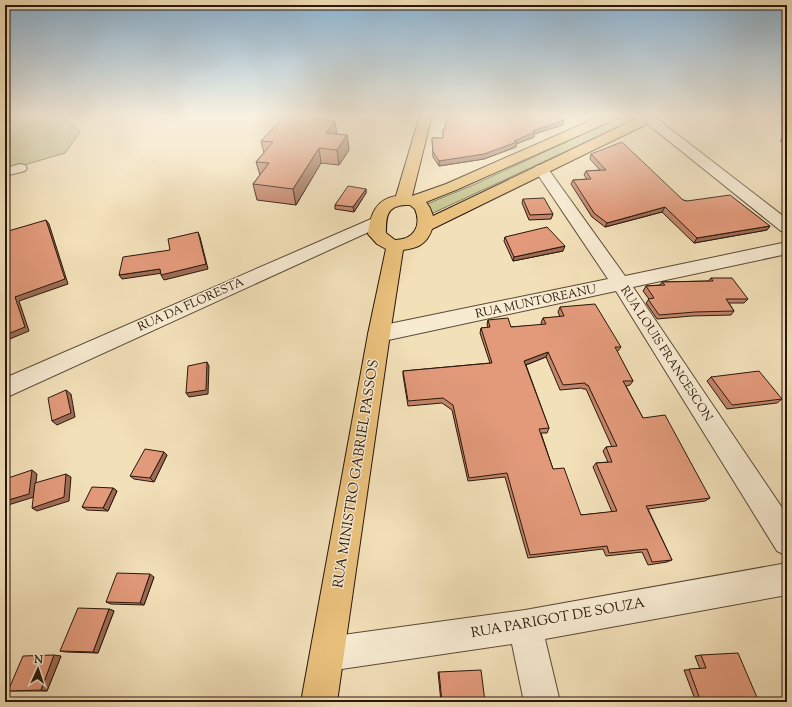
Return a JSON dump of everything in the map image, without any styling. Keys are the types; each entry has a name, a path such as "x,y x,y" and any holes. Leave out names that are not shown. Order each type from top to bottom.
{"main road":[{"path":"409,201 419,148"},
{"path":"409,201 421,205 426,218 418,240 413,244 395,247 385,243 377,234 378,215 384,207 395,202 409,201 451,187 539,148"},
{"path":"424,227 586,148"},
{"name":"RUA MINISTRO GABRIEL PASSOS","path":"319,702 379,334 395,247"}],"street":[{"path":"690,148 787,227"},
{"path":"5,172 20,168"},
{"name":"RUA LOUIS FRANCESCON","path":"541,169 621,284 787,541"},
{"name":"RUA DA FLORESTA","path":"5,388 378,222"},
{"name":"RUA MUNTOREANU","path":"379,334 787,248"},
{"name":"RUA PARIGOT DE SOUZA","path":"328,654 526,626 787,579"},
{"path":"526,626 542,702"}],"shaded area":[{"path":"5,148 69,148 65,153 14,168 5,165"},
{"path":"553,148 573,148 431,214 427,204 471,186"}],"building":[{"path":"268,148 338,148 337,150 319,148 293,189 253,184 269,163 256,162"},
{"path":"433,148 501,148 484,154 439,161 433,152"},
{"path":"607,148 628,148 683,200 687,201 730,195 770,226 697,238 665,207 607,223 594,213 573,180 591,179 586,171 606,170 591,154"},
{"path":"348,186 366,189 353,207 335,205"},
{"path":"544,198 553,214 530,215 523,199"},
{"path":"46,220 65,279 15,297 25,327 5,335 5,232"},
{"path":"547,227 565,246 514,257 505,237"},
{"path":"198,232 206,264 161,275 160,269 119,275 123,257 170,250 168,239"},
{"path":"711,278 732,278 748,299 726,299 734,311 659,315 648,299 654,298 646,286 665,285 662,282 713,281"},
{"path":"595,304 621,347 615,347 633,381 623,381 643,418 665,415 710,498 646,506 672,560 652,562 647,549 609,553 607,546 530,555 507,473 469,478 453,405 443,398 408,401 403,371 492,363 481,328 490,327 488,320 508,318 511,327 546,324 543,318 564,316 560,307","holes":["548,352 563,385 585,383 588,385 617,446 606,447 612,462 596,463 617,511 581,515 564,468 553,469 539,429 549,428 524,361"]},
{"path":"207,362 206,390 186,393 188,366"},
{"path":"759,371 782,399 732,405 711,377"},
{"path":"66,390 71,413 52,421 48,398"},
{"path":"145,449 164,452 150,478 130,476"},
{"path":"32,470 29,494 5,501 5,479"},
{"path":"66,474 64,497 32,508 35,483"},
{"path":"92,487 113,488 103,508 82,507"},
{"path":"117,573 150,574 140,603 106,602"},
{"path":"78,608 109,609 93,652 60,651"},
{"path":"738,653 759,702 701,702 689,669 706,668 701,655"},
{"path":"54,655 41,690 8,691 23,656"},
{"path":"481,670 485,702 442,702 439,672"}]}
